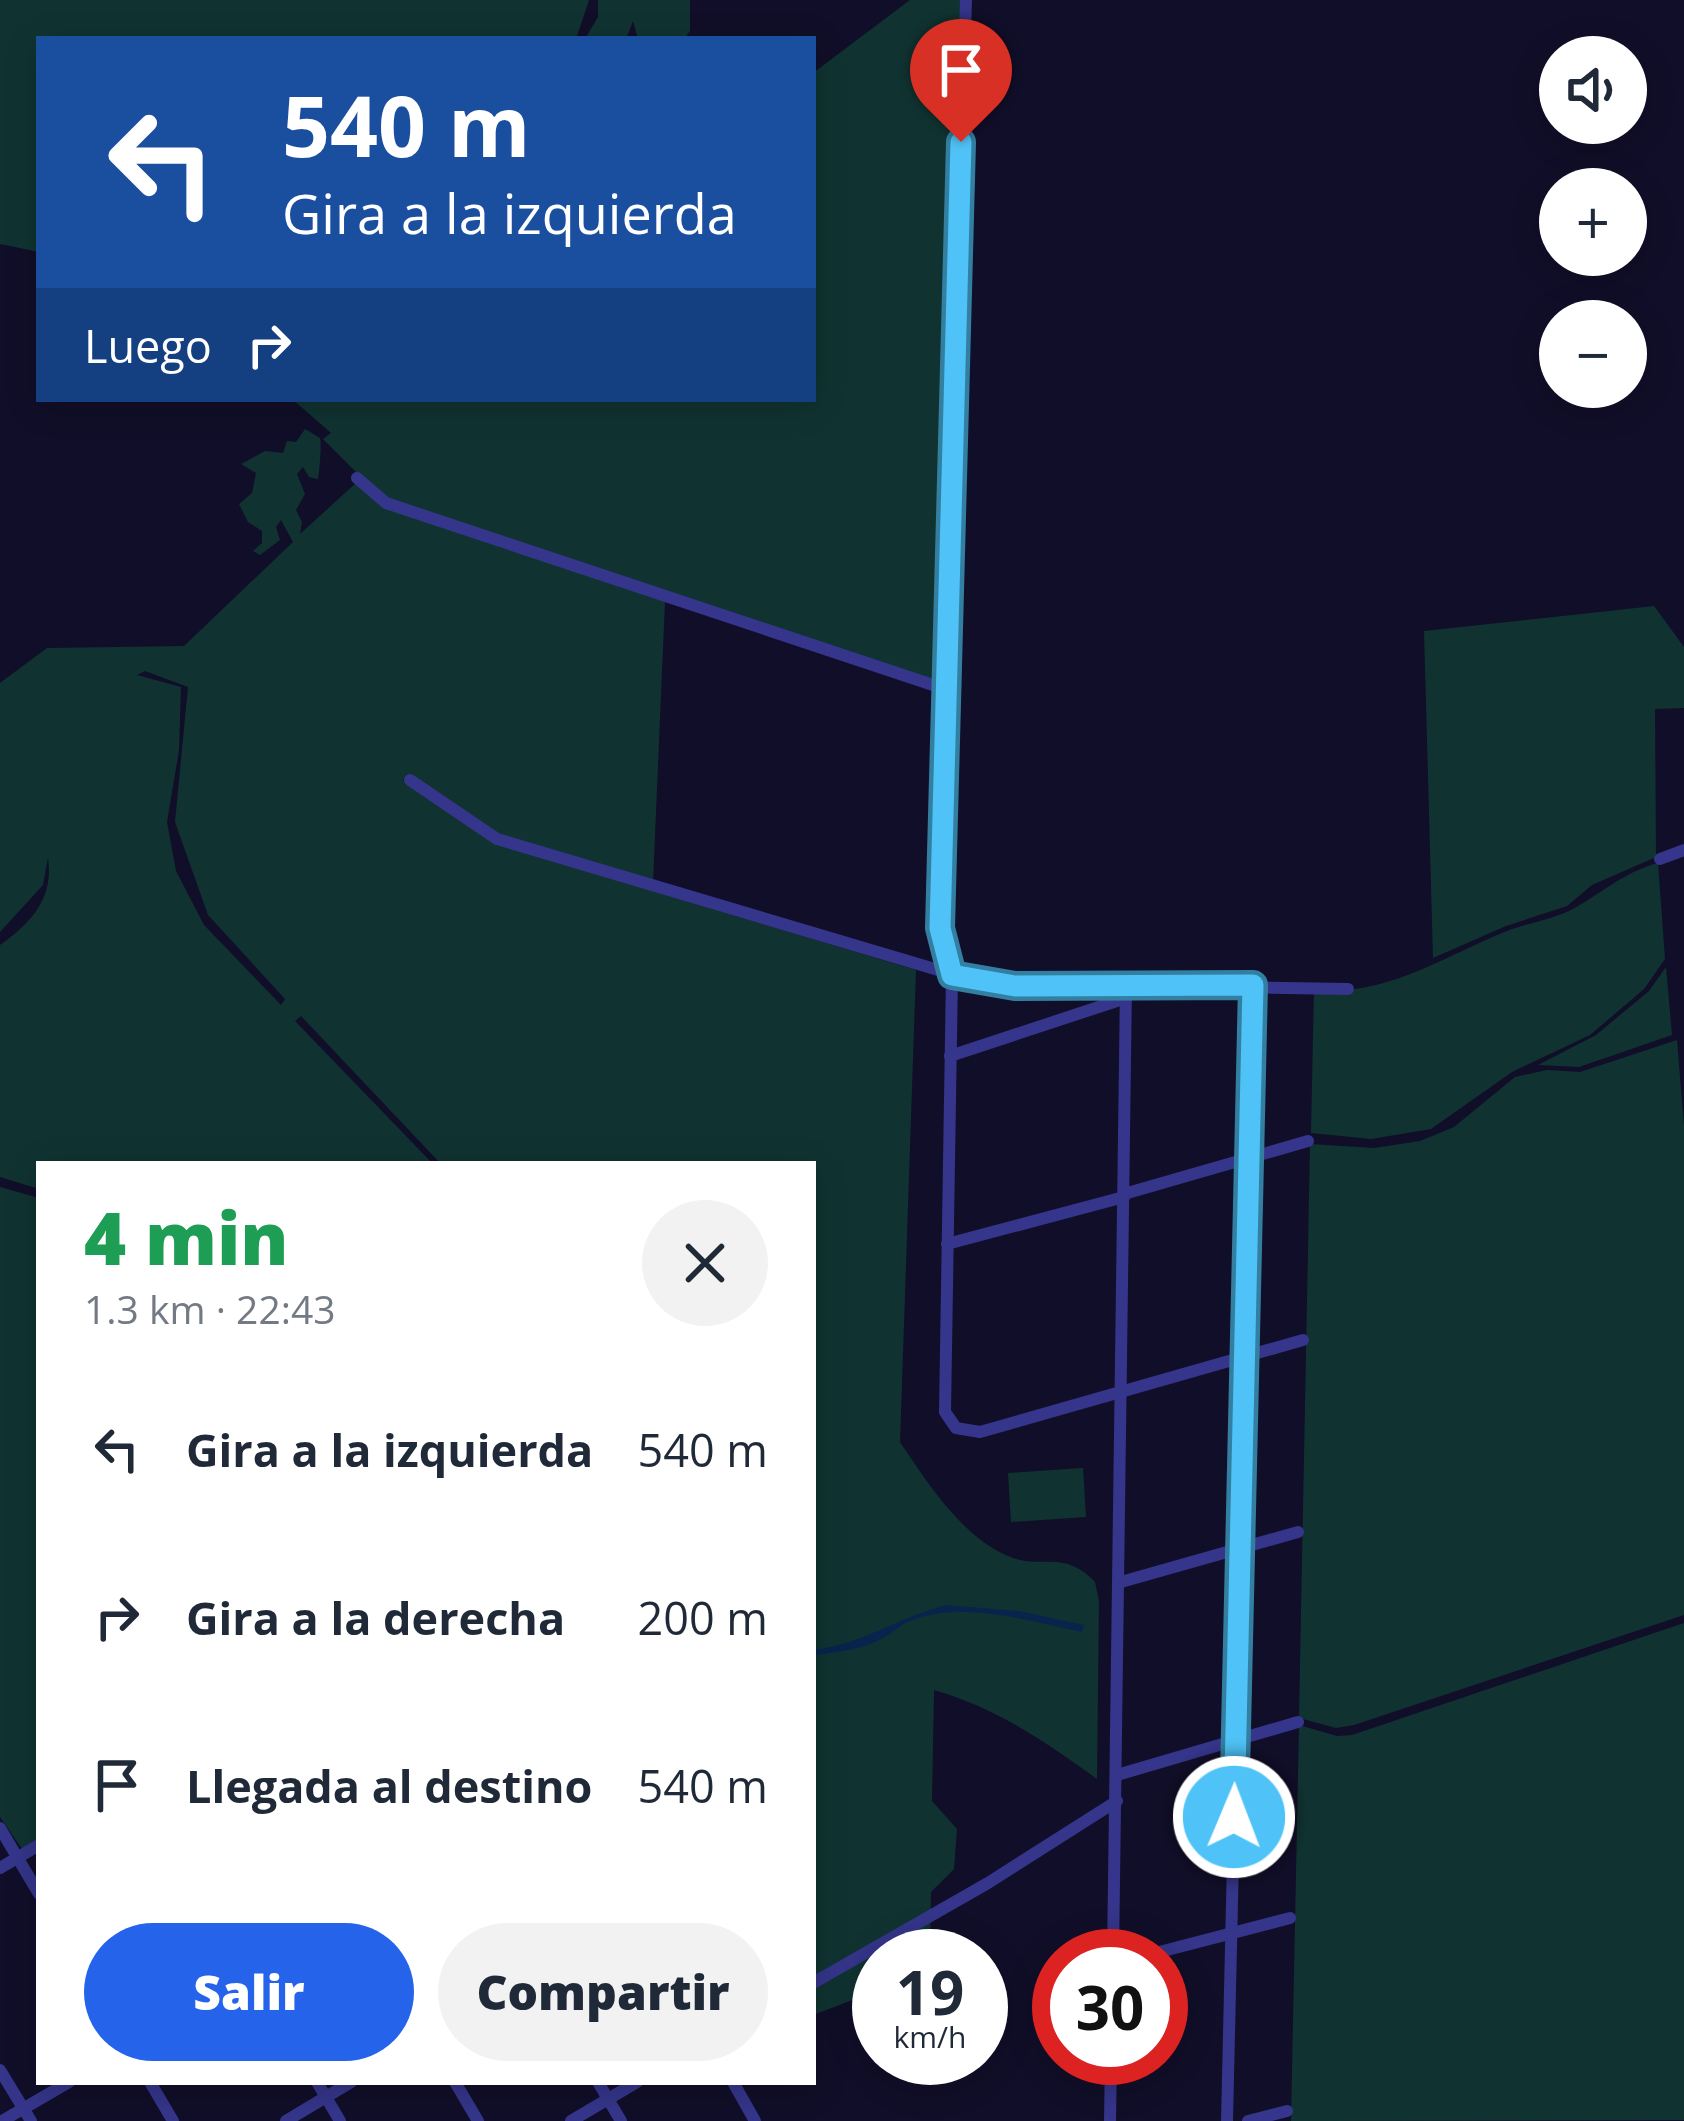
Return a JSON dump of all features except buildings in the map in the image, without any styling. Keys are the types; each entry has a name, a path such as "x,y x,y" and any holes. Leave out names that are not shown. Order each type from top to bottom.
{"street":[{"path":"966,0 945,617 948,690 940,928 952,975 947,1420 968,1432 980,1432 1303,1340"},
{"path":"357,478 386,502 948,690"},
{"path":"410,780 497,839 952,975 1015,986 1126,992 1253,985 1348,989"},
{"path":"1660,860 1684,850"},
{"path":"1227,2121 1253,985"},
{"path":"950,1056 1126,992"},
{"path":"1114,1929 1126,992"},
{"path":"947,1244 1308,1141"},
{"path":"1121,1582 1298,1532"},
{"path":"1117,1775 1298,1722"},
{"path":"816,1981 988,1883 1117,1801"},
{"path":"0,1828 36,1889"},
{"path":"0,1868 36,1847"},
{"path":"1188,1944 1290,1918"},
{"path":"0,2070 27,2115"},
{"path":"2,2121 27,2115 65,2085"},
{"path":"152,2085 173,2121"},
{"path":"319,2085 340,2121"},
{"path":"286,2121 346,2085"},
{"path":"457,2085 478,2121"},
{"path":"600,2085 621,2121"},
{"path":"571,2121 632,2085"},
{"path":"736,2085 755,2121"},
{"path":"1110,2121 1111,2085"},
{"path":"1248,2121 1286,2111"}],"green space":[{"path":"0,0 589,0 577,36 36,36 36,251 0,244"},
{"path":"598,0 690,0 686,36 637,36 633,21 627,36 587,36 598,17"},
{"path":"910,0 961,0 941,609 943,684 382,498 323,439 331,433 295,402 816,402 816,71"},
{"path":"305,429 320,438 318,479 309,477 303,467 297,474 305,494 296,510 302,522 300,534 356,483 386,506 665,601 653,882 498,835 407,774 403,780 496,844 916,970 900,1442 946,1506 991,1547 1020,1560 1072,1566 1095,1582 1099,1601 1097,1779 1019,1727 934,1690 932,1801 957,1829 954,1869 931,1892 930,1929 852,1929 852,2000 816,2014 816,1161 438,1161 301,1016 295,1021 430,1161 36,1161 36,1188 0,1177 0,945 38,908 49,872 48,858 43,885 0,932 0,683 47,648 184,646 293,542 281,520 276,527 280,540 260,555 253,551 262,543 262,531 248,522 239,504 252,493 256,473 241,464 265,451 283,453 287,441 296,442","holes":["145,671 188,687 175,822 208,915 285,999 281,1005 204,925 176,871 167,822 179,750 181,687 137,675"]},
{"path":"1654,606 1684,647 1684,708 1655,709 1656,857 1592,885 1567,906 1433,958 1424,631"},
{"path":"1658,863 1665,959 1644,989 1590,1035 1512,1072 1431,1129 1371,1139 1311,1133 1314,990 1365,987 1413,973 1507,931 1569,911"},
{"path":"1666,967 1672,1035 1579,1067 1538,1065 1596,1035 1649,991"},
{"path":"1677,1040 1684,1126 1684,1615 1354,1725 1336,1728 1299,1718 1310,1144 1374,1148 1420,1141 1454,1127 1515,1077 1547,1070 1580,1072"},
{"path":"0,1187 36,1197 36,1842 22,1849 0,1817"},
{"path":"1083,1468 1086,1517 1011,1522 1008,1473"},
{"path":"1684,1623 1684,2120 1291,2121 1299,1725 1337,1736 1352,1735"}],"water":[{"path":"946,1605 1019,1611 1084,1625 1082,1632 995,1614 950,1612 908,1622 868,1645 816,1655 816,1649"}],"route":[{"path":"961,142 940,928 952,975 1015,986 1253,985 1234,1817"}]}
